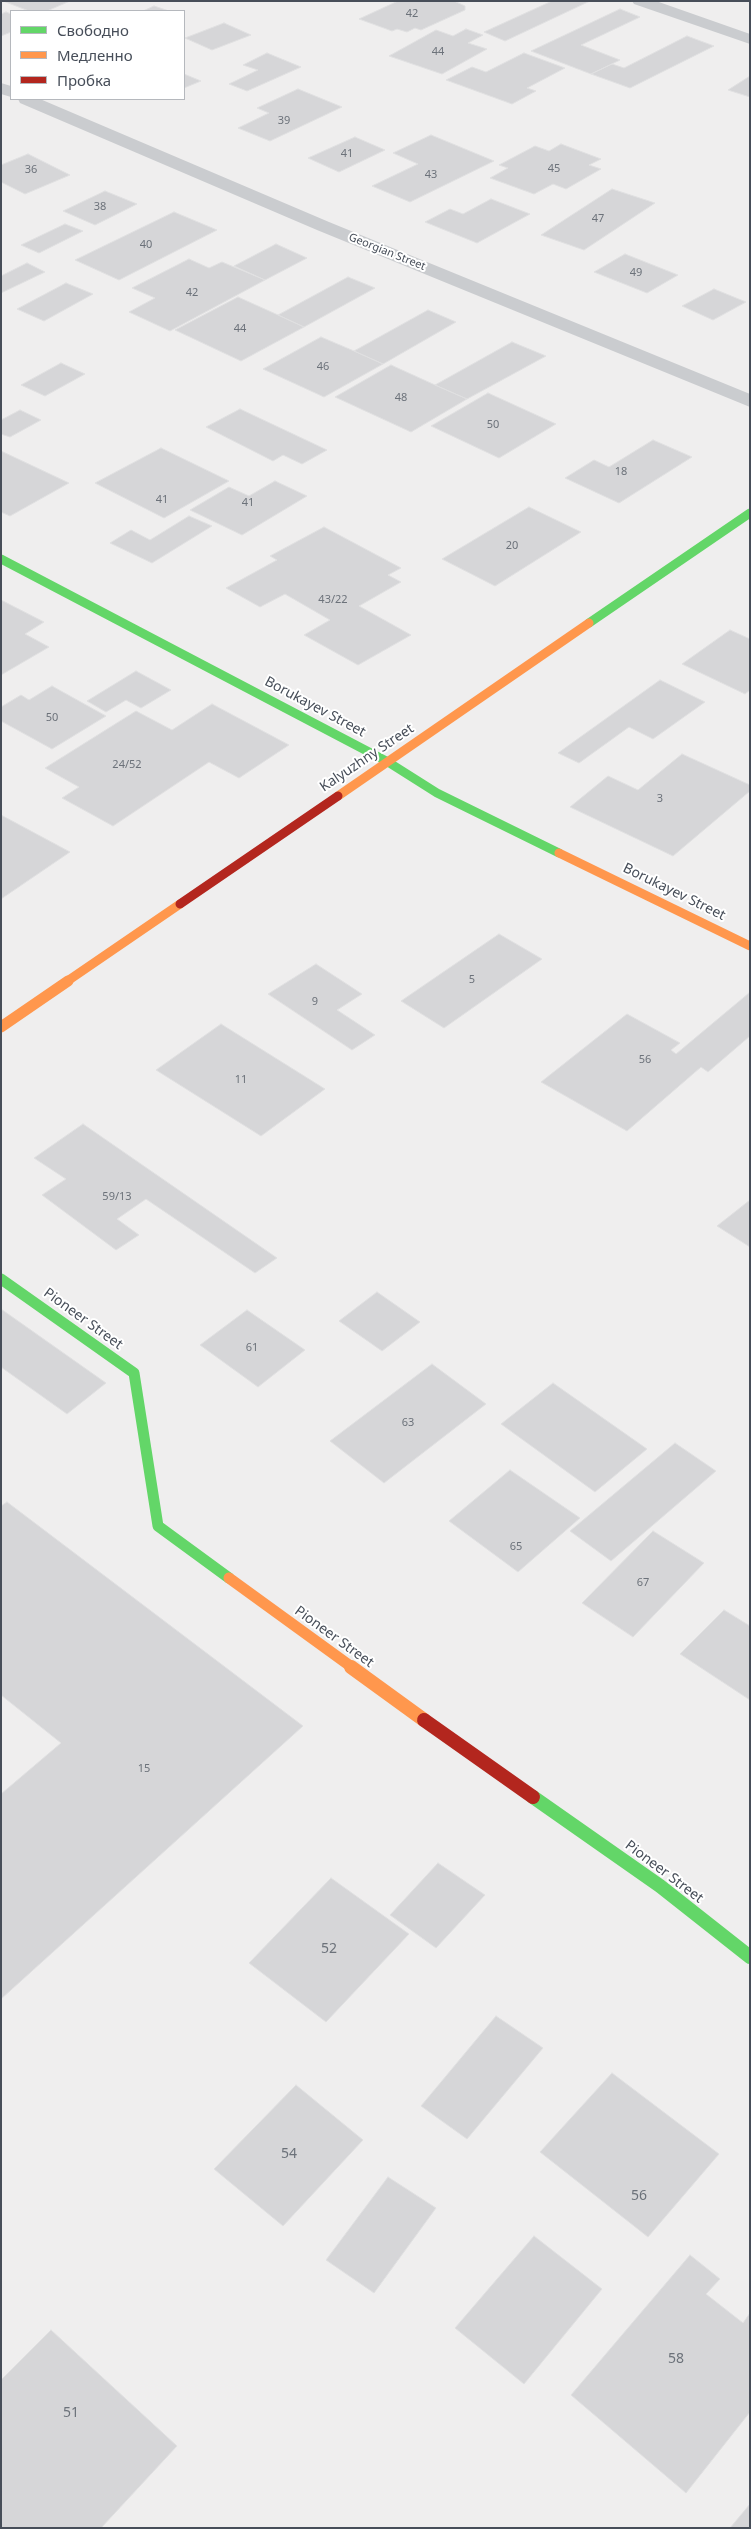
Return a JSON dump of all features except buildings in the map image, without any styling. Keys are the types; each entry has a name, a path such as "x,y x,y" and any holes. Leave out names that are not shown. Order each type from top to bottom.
{"street":[{"path":"640,1 750,40"},
{"name":"Georgian Street","path":"28,100 323,226 750,401"},
{"name":"Kalyuzhny Street","path":"1,1027 750,513"},
{"name":"Borukayev Street","path":"1,559 388,762 437,793 750,946"},
{"name":"Pioneer Street","path":"1,1279 134,1374 158,1526 343,1663 660,1886 750,1957"}],"traffic: fast":[{"path":"589,623 750,513"},
{"path":"1,559 388,762 437,793 559,853"},
{"path":"1,1279 134,1373 158,1526 229,1578"},
{"path":"533,1797 660,1886 750,1957"}],"traffic: slow":[{"path":"338,796 589,623"},
{"path":"559,853 750,946"},
{"path":"1,1027 180,904"},
{"path":"229,1578 424,1720"}],"traffic: jam":[{"path":"180,904 338,796"},
{"path":"424,1720 533,1797"}]}
